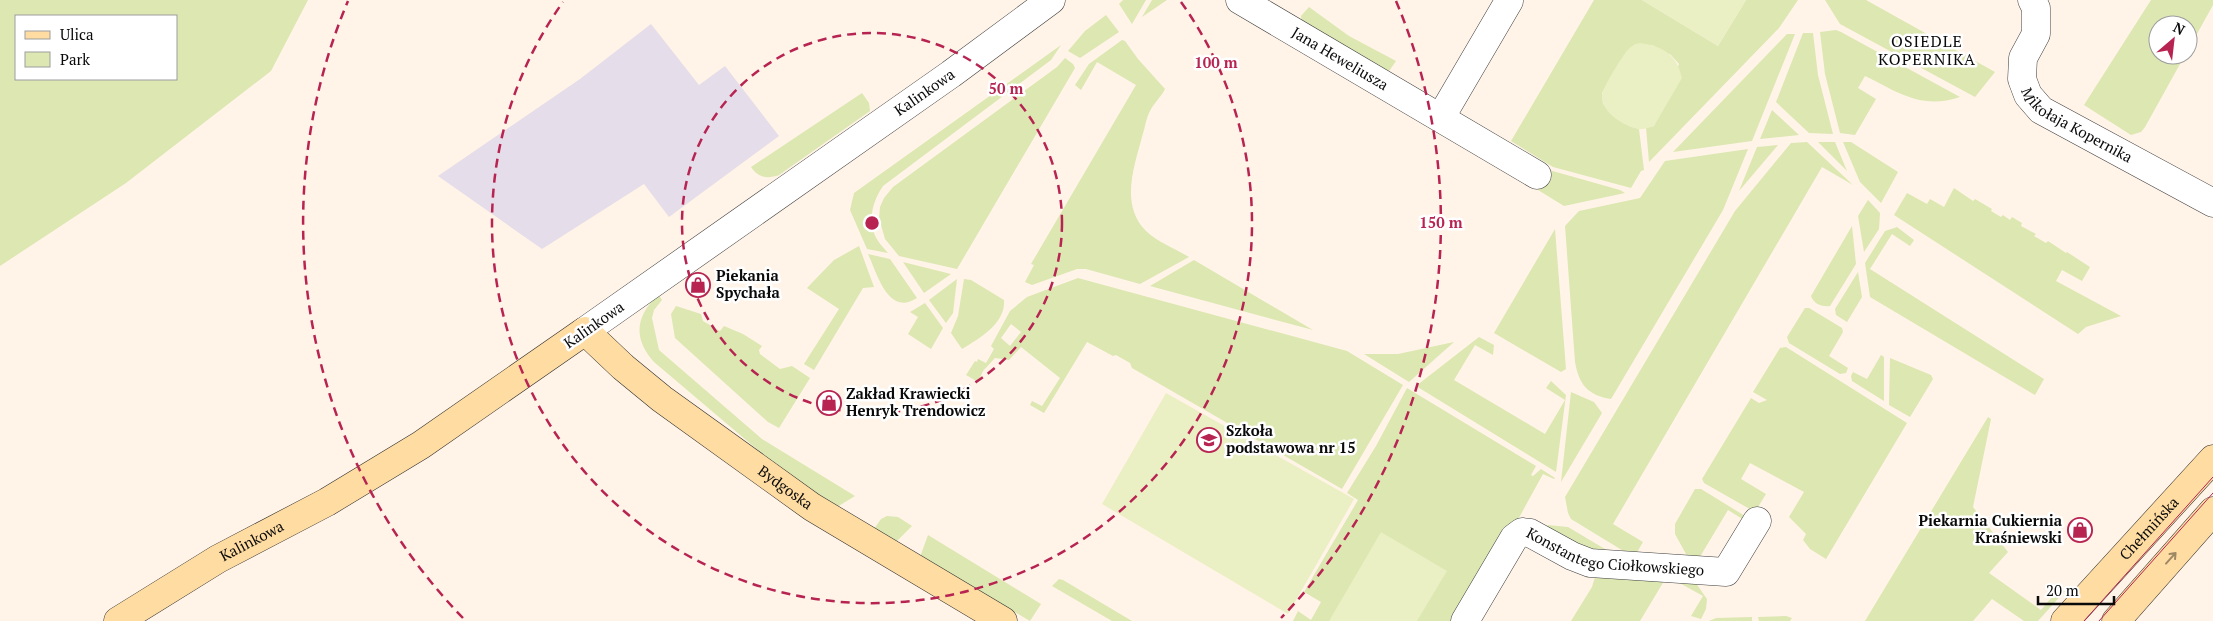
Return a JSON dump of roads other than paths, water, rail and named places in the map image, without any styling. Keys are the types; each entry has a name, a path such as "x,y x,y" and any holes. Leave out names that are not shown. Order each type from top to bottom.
{"street":[{"name":"Kalinkowa","path":"118,621 218,559 327,502 421,445 951,74 1051,0"},
{"name":"Jana Heweliusza","path":"1240,0 1441,117 1536,175"},
{"name":"Mikołaja Kopernika","path":"2032,0 2036,8 2036,34 2024,58 2022,79 2028,95 2041,110 2213,203"},
{"path":"1441,117 1509,1"},
{"name":"Bydgoska","path":"585,331 623,367 662,399 812,507 1003,621"},
{"name":"Chełmińska","path":"2065,621 2213,459"},
{"path":"2116,621 2213,512"},
{"name":"Konstantego Ciołkowskiego","path":"1465,621 1514,538 1522,532 1530,532 1572,556 1590,563 1726,572 1757,521"}],"tram line":[{"path":"2084,621 2213,477"},
{"path":"2099,621 2213,493"}],"place":[{"name":"Piekania Spychała","path":"698,285"},
{"name":"Zakład Krawiecki Henryk Trendowicz","path":"829,403"},
{"name":"Szkoła podstawowa nr 15","path":"1209,440"},
{"name":"Piekarnia Cukiernia Kraśniewski","path":"2080,530"}],"district":[{"name":"OSIEDLE KOPERNIKA","path":"1927,50"}]}
